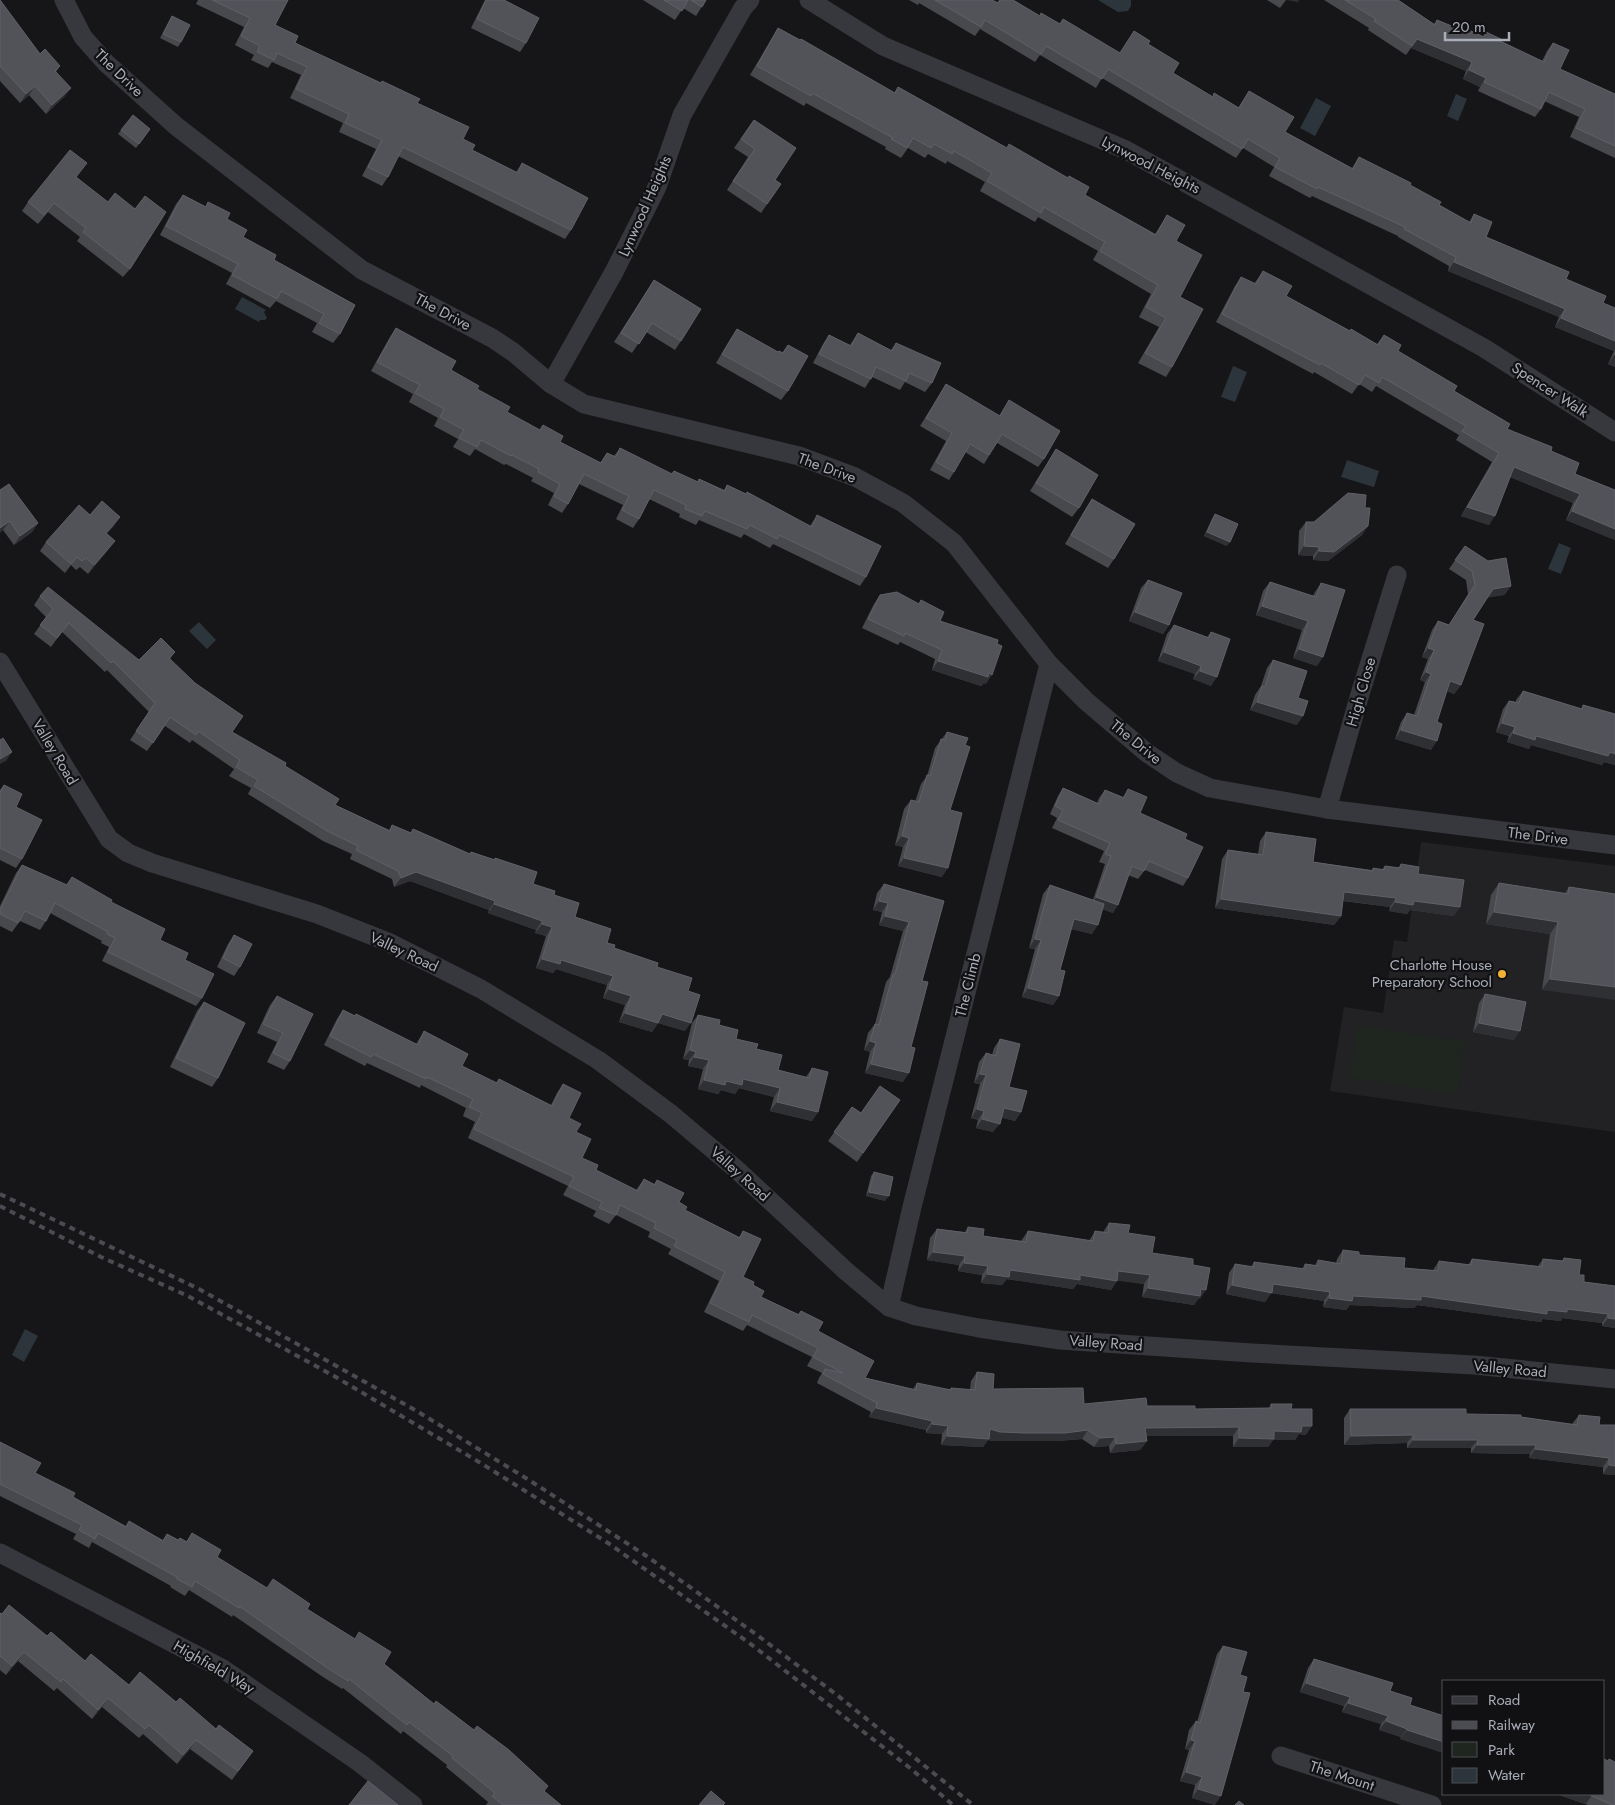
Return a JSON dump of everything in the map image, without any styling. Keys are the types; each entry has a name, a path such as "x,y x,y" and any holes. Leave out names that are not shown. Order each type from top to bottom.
{"street":[{"name":"The Drive","path":"64,0 83,37 106,64 176,126 362,270 492,338 513,352 550,384 584,404 799,456 854,476 903,503 954,543 1049,664 1086,701 1147,754 1177,773 1210,788 1328,809 1615,845"},
{"name":"Lynwood Heights","path":"550,384 614,272 652,195 682,115 750,0"},
{"name":"Lynwood Heights","path":"809,0 883,46 1126,150 1484,348"},
{"name":"Spencer Walk","path":"1484,348 1615,432"},
{"name":"High Close","path":"1328,809 1360,694 1397,575"},
{"name":"Valley Road","path":"0,662 108,838 128,853 152,863 317,914 388,942 481,989 598,1060 671,1114 736,1169 847,1272 889,1307 916,1316 1060,1340 1474,1365 1615,1379"},
{"name":"The Climb","path":"889,1307 914,1197 1049,664"},
{"name":"Highfield Way","path":"0,1554 223,1669 360,1763 413,1805"},
{"name":"The Mount","path":"1281,1756 1432,1805"}],"shaded area":[{"name":"Charlotte House Preparatory School","path":"1421,842 1615,866 1615,1132 1330,1091 1344,1007 1383,1013 1394,940 1407,942"}],"green space":[{"path":"1358,1026 1465,1041 1457,1094 1350,1078"}],"water":[{"path":"1098,0 1131,0 1131,6 1128,11 1118,12"},
{"path":"1456,94 1467,99 1458,121 1447,116"},
{"path":"1316,98 1331,106 1315,136 1300,128"},
{"path":"242,297 266,310 264,312 267,318 259,322 235,309"},
{"path":"1233,366 1247,372 1235,402 1221,397"},
{"path":"1347,460 1379,471 1374,487 1341,477"},
{"path":"1559,543 1571,548 1561,574 1548,569"},
{"path":"199,622 216,640 207,649 189,631"},
{"path":"25,1329 38,1336 24,1362 12,1355"}],"building":[{"path":"0,0 40,54 45,49 60,66 55,71 71,88 52,105 35,86 26,94 0,66"},
{"path":"212,0 288,0 275,25 298,36 295,43 420,99 417,103 469,127 463,139 475,145 472,150 518,173 522,163 588,198 571,230 403,147 388,177 368,167 382,140 345,123 349,114 296,89 307,67 277,53 274,60 257,52 260,46 241,36 250,18"},
{"path":"486,0 504,0 539,18 526,43 477,19"},
{"path":"664,0 688,0 682,11"},
{"path":"691,0 706,0 702,7"},
{"path":"935,0 992,0 998,3 1000,0 1013,0 1040,16 1041,13 1060,24 1063,19 1120,53 1134,31 1150,41 1148,44 1179,63 1173,73 1213,97 1214,93 1239,108 1249,91 1294,117 1285,132 1353,169 1359,157 1411,183 1410,185 1441,202 1439,205 1471,223 1474,214 1492,222 1486,237 1569,272 1566,279 1606,296 1603,303 1615,308 1615,341 1561,318 1565,309 1454,262 1456,257 1404,229 1405,227 1318,187 1317,189 1275,167 1280,158 1248,139 1242,149 1108,69 1102,79 1046,46 1041,54 985,20 981,27"},
{"path":"1345,0 1398,0 1435,25 1437,20 1471,34 1471,31 1484,37 1486,32 1501,39 1500,41 1544,62 1553,43 1569,50 1560,69 1615,94 1615,146 1576,128 1585,109 1549,92 1541,109 1484,82 1486,78 1469,70 1472,62 1417,39 1412,46 1374,21 1376,19"},
{"path":"172,16 190,25 181,42 163,34"},
{"path":"778,28 801,39 895,93 898,87 1007,148 1009,144 1068,178 1069,176 1089,187 1085,195 1156,235 1167,215 1185,225 1176,241 1202,255 1180,297 1203,309 1172,367 1145,353 1166,318 1146,307 1158,285 1100,251 1105,242 1044,207 1041,213 987,181 992,173 954,151 952,154 934,144 931,148 913,138 907,148 891,139 893,138 812,93 811,96 757,66"},
{"path":"133,115 150,129 139,144 121,130"},
{"path":"754,120 796,148 775,180 781,184 767,204 733,181 755,149 741,139"},
{"path":"70,150 87,163 76,177 108,202 115,193 135,209 145,196 166,212 130,269 83,232 86,228 54,203 44,215 28,202"},
{"path":"183,195 206,207 208,202 230,213 227,219 247,230 243,237 276,255 274,260 355,305 340,334 319,323 324,314 281,291 277,299 232,275 238,264 166,226"},
{"path":"1263,271 1292,286 1286,296 1378,345 1384,335 1401,345 1398,351 1457,386 1454,391 1510,424 1507,429 1552,447 1551,451 1579,463 1575,474 1615,490 1615,529 1572,511 1580,494 1514,467 1495,516 1467,507 1499,453 1462,431 1466,426 1382,377 1379,383 1365,375 1359,385 1321,363 1320,365 1222,314 1241,277 1256,284"},
{"path":"654,280 701,309 681,341 652,323 639,344 621,333"},
{"path":"396,328 456,361 451,370 479,386 477,389 510,407 507,412 540,430 543,425 563,436 560,442 601,463 607,453 616,457 620,448 672,474 674,471 698,482 699,479 725,491 727,485 746,494 747,492 812,527 817,515 881,546 866,577 779,535 777,539 750,525 747,529 705,511 702,516 685,509 686,505 654,490 639,519 622,510 629,496 584,474 568,504 554,496 560,484 538,472 539,469 481,440 477,447 459,438 464,430 440,417 444,409 415,393 420,385 377,362"},
{"path":"737,329 778,352 783,353 788,345 808,356 788,391 722,354"},
{"path":"858,333 892,351 896,343 941,363 932,383 909,373 906,381 876,367 871,379 819,354 829,335 851,346"},
{"path":"946,384 1000,416 1009,400 1060,431 1044,459 1002,434 989,455 970,444 954,472 936,462 952,433 926,418"},
{"path":"1056,449 1098,475 1079,508 1036,483"},
{"path":"9,484 38,523 20,536 10,521 0,528 0,490"},
{"path":"1348,493 1366,495 1365,508 1370,508 1368,526 1334,552 1319,551 1319,547 1304,546 1306,522 1314,522"},
{"path":"1092,499 1135,524 1114,559 1071,535"},
{"path":"102,501 120,517 106,533 115,541 94,565 86,558 82,561 77,557 71,564 46,542 79,505 90,515"},
{"path":"1215,514 1238,524 1230,542 1207,532"},
{"path":"1465,546 1488,561 1506,558 1511,586 1493,589 1473,620 1484,624 1461,685 1450,681 1437,722 1442,724 1437,741 1401,730 1407,713 1417,716 1431,674 1426,672 1434,650 1428,648 1438,621 1449,625 1475,585 1472,571 1455,560"},
{"path":"1148,580 1182,593 1169,625 1135,612"},
{"path":"1270,582 1316,597 1321,583 1345,590 1323,657 1299,649 1308,621 1262,606"},
{"path":"48,587 139,660 161,638 175,652 169,658 195,683 243,716 232,732 286,763 285,766 339,799 335,805 390,831 392,825 411,833 413,829 470,854 471,852 495,860 495,858 537,872 533,884 555,891 554,895 579,903 575,917 611,929 607,943 615,945 614,948 658,963 657,967 692,978 688,991 700,995 691,1023 662,1014 658,1023 625,1013 631,996 609,989 613,976 561,960 560,964 542,959 552,927 542,924 542,921 494,904 495,901 416,872 401,878 398,871 356,850 358,846 329,832 254,786 258,780 236,767 240,760 198,731 196,735 170,717 153,743 136,731 155,703 113,661 111,663 69,623 57,638 40,625 53,609 40,596"},
{"path":"897,592 919,604 921,600 944,612 940,621 998,640 997,644 1002,646 992,675 989,673 988,677 938,661 942,650 905,633 904,636 868,619 880,595"},
{"path":"1174,625 1209,638 1211,632 1230,639 1217,677 1200,671 1201,666 1164,652"},
{"path":"1273,660 1307,671 1298,698 1308,701 1303,716 1257,702 1262,686 1265,687"},
{"path":"1523,691 1582,709 1583,705 1615,714 1615,754 1610,752 1608,756 1536,736 1535,740 1513,733 1515,727 1502,723 1509,701 1519,703"},
{"path":"947,732 968,738 965,745 970,747 950,810 962,813 948,868 904,858 909,838 902,836 911,800 919,802 927,775 930,776 941,739 945,740"},
{"path":"3,738 12,752 0,759 0,740"},
{"path":"4,785 22,794 16,807 42,820 22,859 0,848 0,792"},
{"path":"1063,788 1099,804 1105,790 1124,798 1128,789 1147,797 1140,813 1187,834 1185,839 1203,847 1188,878 1149,861 1144,871 1132,866 1118,905 1096,897 1111,856 1105,854 1110,843 1058,820 1063,810 1055,806"},
{"path":"1266,832 1316,839 1313,862 1373,871 1373,868 1384,870 1385,866 1400,868 1401,864 1419,867 1418,874 1464,880 1460,907 1414,901 1413,905 1395,902 1396,898 1344,892 1341,916 1221,899 1228,850 1263,855"},
{"path":"22,865 67,885 72,877 112,900 111,902 165,929 160,940 188,953 185,960 214,974 202,998 108,952 115,938 107,934 108,932 55,903 46,921 25,911 18,923 0,914 0,910"},
{"path":"1499,883 1568,894 1569,887 1615,894 1615,987 1550,979 1558,922 1494,912"},
{"path":"884,884 944,901 922,981 928,982 911,1047 915,1048 909,1073 871,1064 876,1043 870,1041 875,1024 879,1025 909,922 885,916 888,903 879,901"},
{"path":"1050,885 1104,904 1098,925 1074,919 1060,970 1065,971 1059,996 1028,988 1041,940 1035,939"},
{"path":"234,935 252,944 240,967 223,958"},
{"path":"1485,994 1526,1002 1520,1031 1479,1023"},
{"path":"277,996 313,1014 290,1061 273,1053 283,1033 263,1024"},
{"path":"204,1002 245,1023 218,1078 176,1058"},
{"path":"343,1010 355,1016 356,1014 418,1045 424,1031 468,1054 462,1066 497,1083 499,1079 552,1106 563,1084 581,1093 569,1118 581,1124 576,1132 591,1139 582,1158 598,1165 596,1170 638,1191 644,1179 655,1185 657,1180 684,1193 679,1202 687,1207 685,1210 740,1238 743,1231 761,1239 743,1277 754,1282 753,1285 764,1291 761,1297 799,1315 801,1311 823,1322 818,1331 874,1361 865,1378 916,1390 917,1383 951,1390 951,1388 975,1390 977,1372 994,1374 993,1389 1083,1388 1084,1404 1146,1398 1147,1406 1195,1406 1195,1409 1271,1408 1271,1404 1292,1404 1291,1409 1312,1409 1312,1426 1302,1426 1301,1432 1274,1431 1274,1439 1239,1438 1239,1427 1145,1428 1147,1441 1116,1444 1115,1437 1100,1438 1088,1430 1065,1433 1025,1433 1000,1432 990,1429 989,1439 947,1436 948,1426 932,1424 932,1421 876,1408 877,1403 823,1374 825,1369 843,1373 813,1357 818,1348 752,1315 749,1322 710,1303 725,1272 674,1246 677,1240 654,1228 656,1223 620,1205 616,1215 599,1208 602,1202 569,1186 574,1177 474,1129 482,1113 469,1107 473,1099 373,1054 371,1057 330,1036"},
{"path":"698,1015 720,1020 719,1025 738,1030 736,1039 758,1044 756,1049 782,1055 778,1070 809,1078 812,1068 828,1072 818,1112 777,1102 780,1088 743,1079 742,1085 726,1081 725,1085 704,1080 709,1060 694,1057 696,1052 690,1050"},
{"path":"1000,1039 1020,1044 1009,1087 1027,1091 1021,1112 1004,1108 1000,1124 982,1119 984,1111 977,1109 986,1075 980,1074 986,1053 996,1056"},
{"path":"880,1086 900,1100 863,1153 834,1132 852,1107 861,1113"},
{"path":"874,1172 893,1177 889,1196 869,1192"},
{"path":"1109,1223 1130,1225 1128,1233 1155,1237 1152,1253 1193,1259 1193,1265 1210,1268 1206,1290 1201,1289 1200,1296 1148,1288 1150,1275 1118,1271 1117,1281 1080,1275 1080,1280 1010,1270 1009,1277 987,1274 988,1266 964,1263 965,1256 933,1252 937,1229 967,1233 968,1227 984,1229 983,1236 1026,1242 1028,1231 1093,1241 1095,1231 1108,1233"},
{"path":"1343,1250 1359,1252 1359,1255 1405,1258 1404,1268 1438,1271 1439,1261 1471,1265 1472,1259 1542,1267 1543,1259 1563,1261 1564,1258 1581,1260 1579,1275 1584,1275 1584,1282 1615,1286 1615,1319 1608,1318 1608,1314 1567,1309 1567,1312 1547,1310 1547,1314 1421,1296 1421,1300 1353,1296 1352,1301 1329,1298 1330,1292 1273,1284 1272,1293 1232,1285 1235,1264 1254,1267 1254,1262 1305,1269 1305,1264 1318,1266 1318,1260 1341,1264"},
{"path":"1350,1409 1466,1409 1466,1414 1521,1415 1521,1417 1577,1425 1579,1415 1600,1417 1599,1425 1615,1425 1615,1466 1609,1465 1609,1458 1535,1449 1536,1445 1477,1445 1478,1440 1413,1440 1413,1435 1351,1436"},
{"path":"0,1442 41,1463 35,1473 75,1493 73,1497 126,1527 129,1521 163,1541 167,1534 187,1542 192,1533 221,1550 217,1557 267,1588 273,1579 310,1604 307,1609 355,1639 359,1632 391,1652 384,1664 434,1704 436,1701 474,1730 477,1726 509,1750 548,1786 544,1791 561,1805 503,1805 492,1796 495,1793 452,1758 453,1756 409,1722 407,1725 349,1679 348,1681 329,1669 239,1606 239,1608 195,1581 192,1587 98,1533 95,1539 79,1530 82,1525 0,1484"},
{"path":"9,1605 47,1636 51,1632 85,1661 91,1654 129,1685 140,1672 176,1702 180,1698 216,1729 219,1725 253,1751 238,1771 196,1740 183,1755 149,1725 145,1729 108,1698 98,1710 63,1679 61,1682 24,1652 12,1666 0,1656 0,1613 2,1614"},
{"path":"1223,1646 1247,1652 1240,1675 1247,1677 1243,1692 1250,1693 1221,1796 1198,1789 1202,1777 1186,1772 1195,1741 1191,1740 1196,1721 1200,1723"},
{"path":"1314,1659 1393,1683 1390,1691 1412,1698 1410,1705 1442,1715 1442,1741 1386,1721 1388,1716 1348,1703 1350,1697 1306,1683"},
{"path":"1609,1759 1615,1762 1615,1805 1590,1795 1605,1795 1605,1760 1608,1761"},
{"path":"368,1781 398,1805 349,1805"},
{"path":"711,1791 725,1803 723,1805 699,1805"},
{"path":"1239,1801 1244,1805 1235,1805"}],"railway":[{"path":"0,1194 199,1289 415,1410 529,1480 645,1555 757,1635 837,1695 973,1805"},
{"path":"0,1206 101,1257 188,1296 334,1376 479,1462 608,1543 752,1645 910,1768 953,1805"}],"place":[{"name":"Charlotte House Preparatory School","path":"1502,974"}]}
